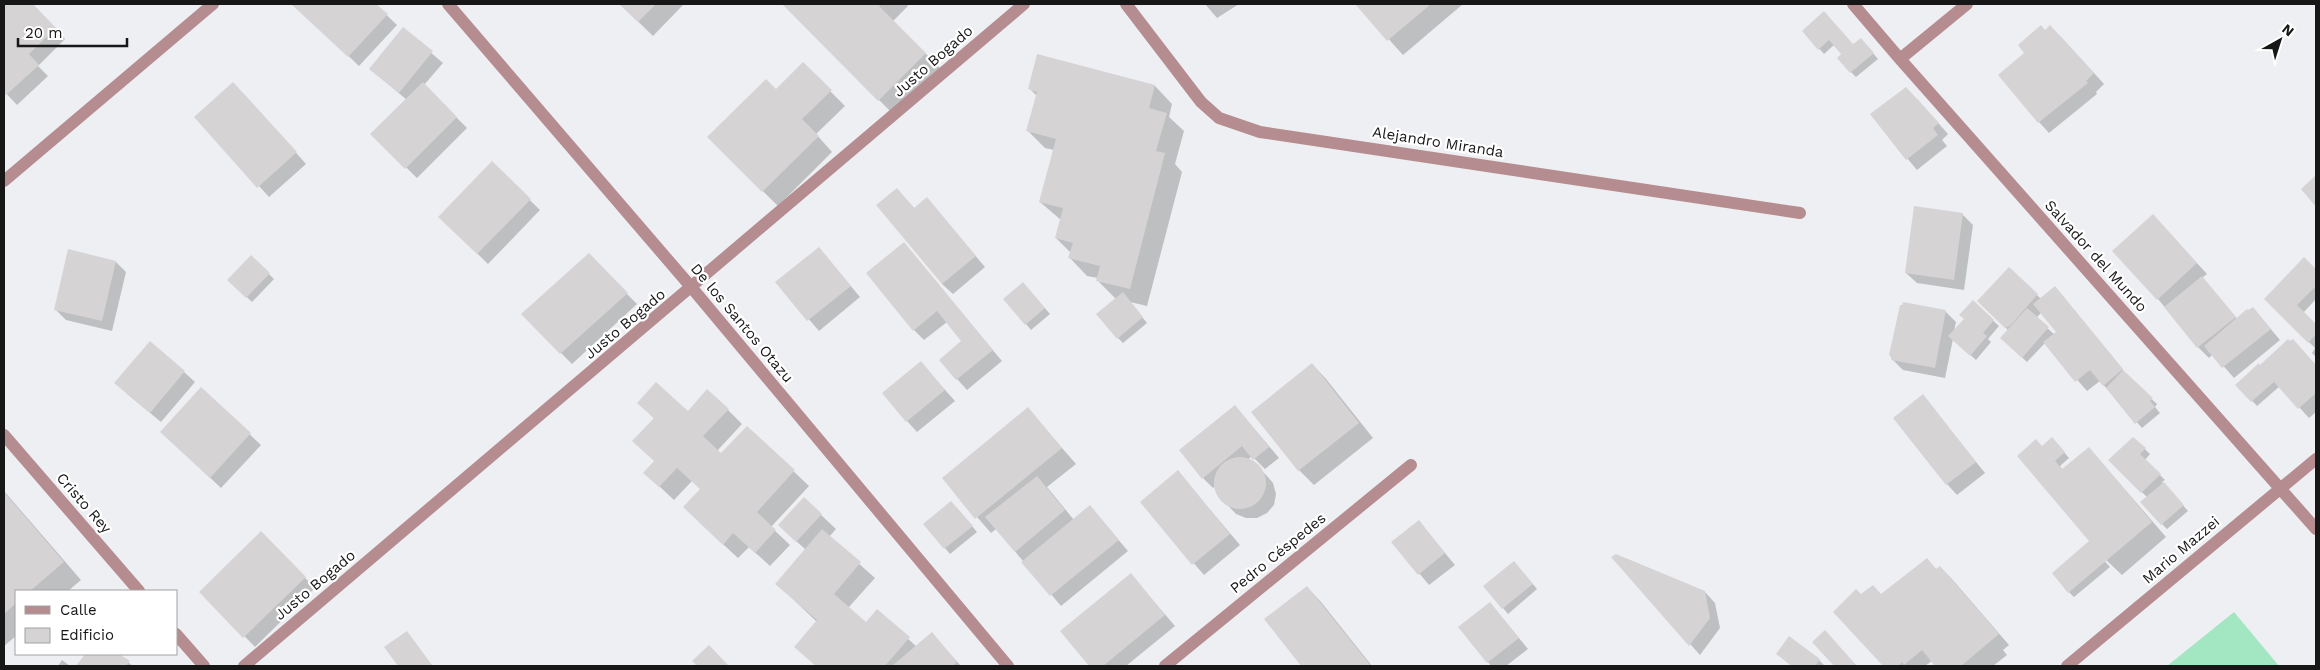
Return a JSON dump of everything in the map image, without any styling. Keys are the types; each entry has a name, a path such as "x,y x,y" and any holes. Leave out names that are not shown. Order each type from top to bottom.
{"street":[{"path":"4,181 213,4"},
{"name":"De los Santos Otazu","path":"448,4 692,288 1008,666"},
{"name":"Justo Bogado","path":"244,666 692,288 1024,4"},
{"name":"Alejandro Miranda","path":"1126,4 1201,102 1220,118 1260,132 1800,213"},
{"name":"Salvador del Mundo","path":"1853,4 1900,60 2316,528"},
{"path":"1900,60 1968,4"},
{"name":"Cristo Rey","path":"4,435 138,590"},
{"name":"Mario Mazzei","path":"2067,666 2316,459"},
{"name":"Pedro Céspedes","path":"1165,666 1411,465"},
{"path":"178,636 204,666"}],"green space":[{"path":"2234,612 2279,666 2167,666"}],"building":[{"path":"4,4 33,4 56,28 29,54 39,65 6,95 4,93"},
{"path":"291,4 376,4 388,14 348,57"},
{"path":"619,4 656,4 638,22"},
{"path":"782,4 881,4 879,6 926,53 878,101"},
{"path":"1355,4 1431,4 1387,41"},
{"path":"1824,11 1853,44 1861,38 1874,53 1850,73 1837,58 1841,54 1829,40 1818,50 1802,31"},
{"path":"2041,25 2045,30 2050,25 2094,73 2086,81 2088,83 2038,123 1998,75 2024,53 2018,45"},
{"path":"403,27 433,51 399,93 369,69"},
{"path":"1037,54 1155,85 1149,108 1167,113 1156,151 1165,153 1130,289 1096,281 1100,266 1068,258 1073,243 1055,238 1063,208 1039,202 1056,139 1026,131 1037,92 1028,89"},
{"path":"803,62 832,90 802,119 819,136 762,192 707,137 766,79 776,89"},
{"path":"233,82 297,152 257,188 194,117"},
{"path":"423,82 457,117 405,169 370,134"},
{"path":"1906,87 1939,123 1933,128 1938,135 1906,160 1870,114"},
{"path":"492,161 531,199 477,254 438,217"},
{"path":"2316,175 2316,207 2301,189"},
{"path":"897,188 914,208 927,197 976,256 942,284 876,205"},
{"path":"1914,206 1963,213 1954,280 1905,273"},
{"path":"2153,214 2197,263 2157,300 2112,251"},
{"path":"904,242 993,350 956,380 939,360 961,341 937,311 913,331 866,273"},
{"path":"819,247 851,286 807,321 775,282"},
{"path":"68,249 116,261 102,321 54,310"},
{"path":"589,253 628,293 560,354 521,314"},
{"path":"251,255 270,273 246,298 227,280"},
{"path":"2304,257 2316,269 2316,286 2297,305 2316,324 2316,334 2308,343 2264,299"},
{"path":"2009,267 2038,294 2010,326 2005,328 1977,301"},
{"path":"2202,276 2236,317 2197,348 2164,307"},
{"path":"1023,282 1045,308 1025,325 1003,299"},
{"path":"2055,286 2123,369 2103,386 2090,370 2075,382 2043,342 2056,332 2033,304"},
{"path":"1123,292 1143,317 1117,339 1096,314"},
{"path":"1973,300 1994,320 1983,333 1987,336 1970,356 1948,336 1964,319 1959,315"},
{"path":"1903,302 1946,310 1935,368 1891,360 1892,356 1889,355 1900,305"},
{"path":"2253,307 2271,329 2222,368 2204,346 2247,309"},
{"path":"2027,308 2049,327 2022,358 2000,338"},
{"path":"2288,339 2290,341 2293,339 2316,365 2316,393 2298,409 2274,382 2251,402 2235,385"},
{"path":"150,341 185,371 150,413 114,383"},
{"path":"921,361 945,390 906,422 882,393"},
{"path":"1312,363 1359,423 1298,471 1251,412"},
{"path":"2123,370 2153,398 2150,401 2155,407 2135,424 2106,388"},
{"path":"656,382 688,411 707,389 729,409 703,436 721,453 747,426 795,470 757,512 776,530 755,553 733,533 723,545 683,507 700,489 677,468 659,487 643,473 654,461 632,441 654,418 637,403"},
{"path":"201,387 251,433 210,478 160,432"},
{"path":"1923,394 1976,462 1946,485 1893,418"},
{"path":"1235,405 1269,447 1253,460 1242,446 1202,479 1179,450"},
{"path":"1028,407 1062,448 975,519 942,478"},
{"path":"2052,437 2065,452 2055,461 2062,469 2089,447 2152,522 2068,593 2052,573 2089,541 2017,456 2036,439 2042,446"},
{"path":"2133,437 2146,448 2140,454 2161,474 2141,493 2108,460"},
{"path":"1240,457 1250,459 1258,465 1264,473 1266,483 1264,493 1258,501 1250,507 1240,509 1230,507 1222,501 1216,493 1214,483 1216,473 1222,465 1230,459"},
{"path":"1178,470 1230,534 1192,565 1140,502"},
{"path":"1037,476 1065,510 1015,552 985,517"},
{"path":"2164,482 2184,505 2161,525 2140,502"},
{"path":"4,492 64,562 31,590 15,590 15,604 4,614"},
{"path":"804,497 822,514 796,542 778,525"},
{"path":"951,501 973,526 944,549 923,524"},
{"path":"1090,505 1119,540 1050,596 1021,562"},
{"path":"1419,520 1445,553 1418,575 1391,542"},
{"path":"822,529 861,562 834,594 866,622 877,609 910,637 885,666 816,666 794,647 817,620 775,584"},
{"path":"261,531 306,577 243,638 199,592"},
{"path":"1616,554 1705,591 1710,618 1689,646 1611,557"},
{"path":"1927,558 1936,569 1940,566 1999,634 1961,666 1935,666 1922,650 1904,665 1902,662 1898,666 1883,666 1833,612 1856,589 1861,594 1873,585 1881,594"},
{"path":"1514,561 1533,584 1502,609 1483,586"},
{"path":"1131,573 1165,615 1103,666 1089,666 1060,631"},
{"path":"1307,586 1371,666 1301,666 1264,619"},
{"path":"1490,602 1519,638 1487,663 1458,627"},
{"path":"1825,630 1857,666 1834,666 1812,642"},
{"path":"407,631 432,665 398,666 384,647"},
{"path":"932,632 957,662 952,666 892,666"},
{"path":"1789,636 1820,659 1815,666 1792,666 1776,654"},
{"path":"709,645 727,666 697,666 692,661"},
{"path":"84,655 121,655 130,661 126,666 76,666"}]}
